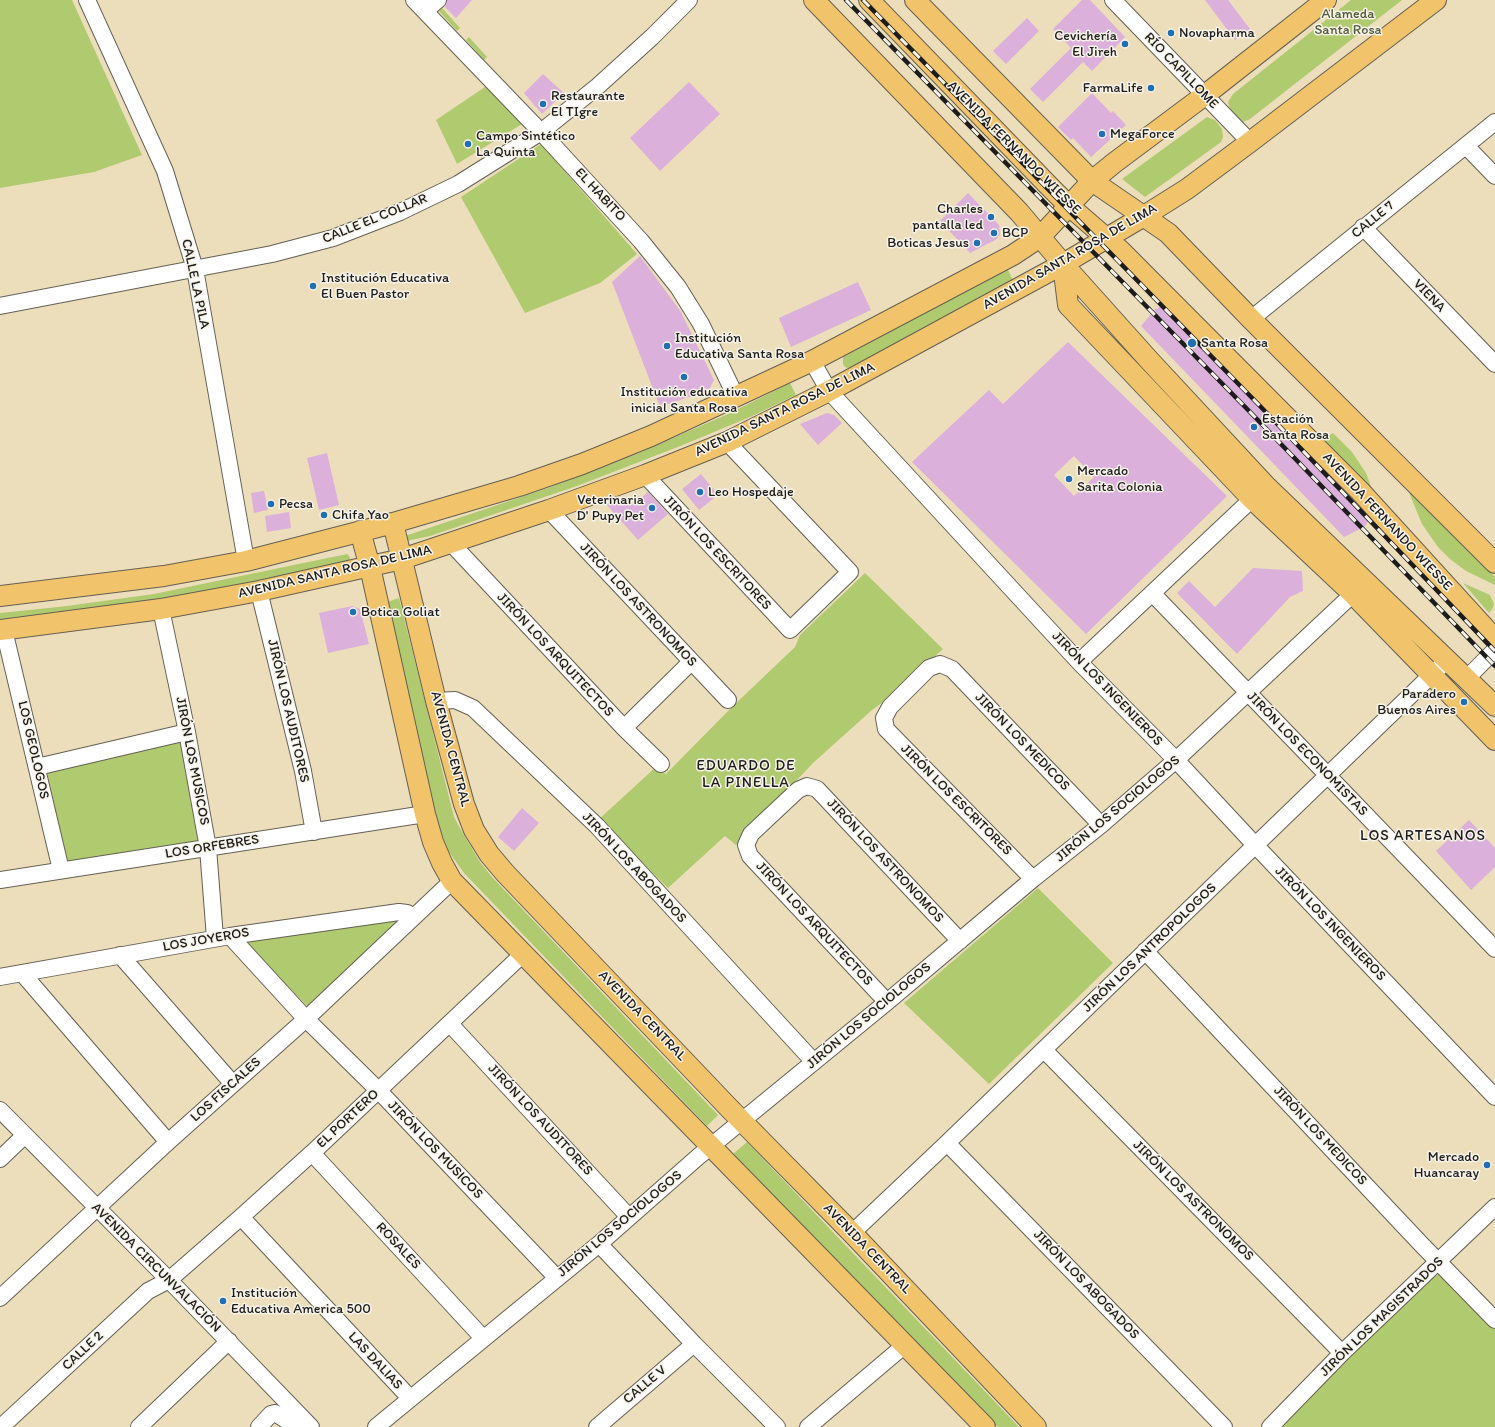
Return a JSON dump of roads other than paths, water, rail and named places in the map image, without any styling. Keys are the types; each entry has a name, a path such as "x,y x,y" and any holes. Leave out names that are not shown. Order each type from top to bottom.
{"main road":[{"path":"814,0 1010,202 1149,360 1267,487 1316,536 1367,582 1446,661 1493,701"},
{"name":"AVENIDA FERNANDO WIESSE","path":"869,0 1068,205 1107,237 1360,490 1495,639"},
{"path":"915,0 1092,181 1168,233 1251,319 1495,563"},
{"path":"0,596 164,576 246,561 393,522 519,486 582,464 651,436 812,361 1013,255 1040,236 1092,181 1119,159 1205,95 1326,0"},
{"name":"AVENIDA SANTA ROSA DE LIMA","path":"2,630 161,609 260,591 402,559 549,510 645,475 727,442 829,391 1033,281 1144,216 1187,189 1436,0"},
{"path":"1013,255 1033,281"},
{"path":"1063,264 1068,305 1252,499 1353,594 1495,740"},
{"path":"942,292 958,321"},
{"name":"AVENIDA CENTRAL","path":"393,522 436,701 464,804 474,830 489,854 505,874 742,1121 852,1233 1036,1427"},
{"path":"360,531 370,567 425,814 433,842 442,864 452,881 985,1427"}],"street":[{"name":"CALLE LA PILA","path":"87,0 165,171 195,269 246,561"},
{"path":"420,6 438,0"},
{"name":"CALLE EL COLLAR","path":"0,306 272,254 341,235 400,212 458,184 541,132 603,81 652,37 689,0"},
{"name":"RÍO CAPILLOME","path":"1113,0 1250,142"},
{"name":"EL HABITO","path":"420,6 541,132 641,241 678,287 701,324 736,397"},
{"name":"CALLE 7","path":"1251,319 1363,227 1495,122"},
{"path":"1466,146 1495,176"},
{"name":"VIENA","path":"1363,227 1495,364"},
{"name":"JIRÓN LOS INGENIEROS","path":"812,361 829,391 1079,662 1176,760 1495,1097"},
{"name":"JIRÓN LOS ESCRITORES","path":"645,475 790,630 850,572 727,442"},
{"path":"1079,662 1153,594 1252,499"},
{"name":"JIRÓN LOS ASTRONOMOS","path":"549,510 728,700"},
{"name":"JIRÓN LOS ARQUITECTOS","path":"451,543 624,728 661,764"},
{"name":"JIRÓN LOS AUDITORES","path":"260,591 303,771 314,832"},
{"name":"JIRÓN LOS ECONOMISTAS","path":"1153,594 1495,949"},
{"name":"JIRÓN LOS SOCIOLOGOS","path":"376,1427 599,1244 711,1146 887,1002 1033,879 1101,825 1176,760 1248,694 1353,594"},
{"name":"JIRÓN LOS MUSICOS","path":"161,609 187,732 223,937 378,1090 556,1278"},
{"name":"LOS GEOLOGOS","path":"2,630 37,767 61,870"},
{"path":"1466,679 1495,650"},
{"name":"JIRÓN LOS ANTROPOLOGOS","path":"852,1233 1256,846 1446,661"},
{"path":"624,728 691,662"},
{"name":"JIRÓN LOS ESCRITORES","path":"940,664 929,668 890,707 884,718 886,729 1033,879"},
{"name":"JIRÓN LOS MEDICOS","path":"940,664 952,668 1101,825"},
{"name":"JIRÓN LOS ABOGADOS","path":"436,701 456,700 473,708 596,826 814,1062"},
{"path":"37,767 187,732"},
{"name":"JIRÓN LOS ASTRONOMOS","path":"807,786 817,789 960,941"},
{"name":"JIRÓN LOS ARQUITECTOS","path":"807,786 798,790 751,834 746,845 750,856 887,1002"},
{"name":"LOS ORFEBRES","path":"0,880 425,814"},
{"name":"LOS FISCALES","path":"0,1298 168,1142 306,1018 452,881"},
{"name":"LOS JOYEROS","path":"0,977 223,937 399,912 407,913 413,917"},
{"name":"JIRÓN LOS MEDICOS","path":"1145,951 1495,1320"},
{"name":"EL PORTERO","path":"169,1280 312,1153 523,954"},
{"path":"120,956 233,1084"},
{"path":"22,973 168,1142"},
{"name":"JIRÓN LOS AUDITORES","path":"450,1024 629,1217"},
{"name":"JIRÓN LOS ASTRONOMOS","path":"1044,1050 1342,1353"},
{"name":"AVENIDA CIRCUNVALACIÓN","path":"0,1110 229,1341 311,1427"},
{"path":"0,1159 25,1135"},
{"name":"JIRÓN LOS ABOGADOS","path":"947,1143 1224,1427"},
{"name":"ROSALES","path":"312,1153 483,1338"},
{"name":"JIRÓN LOS MAGISTRADOS","path":"1270,1427 1342,1353 1495,1207"},
{"name":"LAS DALIAS","path":"241,1217 410,1398"},
{"path":"599,1244 694,1344 777,1427"},
{"name":"CALLE 2","path":"1,1427 148,1291 169,1280"},
{"path":"139,1427 229,1341"},
{"name":"CALLE V","path":"596,1427 694,1344"},
{"path":"808,1427 905,1345"},
{"path":"259,1427 272,1414 275,1413 297,1427"}],"railway":[{"path":"846,0 1252,414 1495,666"},
{"path":"863,0 1259,405 1495,651"}],"place":[{"name":"Novapharma","path":"1171,33"},
{"name":"Cevichería El Jireh","path":"1125,44"},
{"name":"FarmaLife","path":"1151,88"},
{"name":"Restaurante El TIgre","path":"543,104"},
{"name":"MegaForce","path":"1102,134"},
{"name":"Campo Sintético La Quinta","path":"468,144"},
{"name":"Charles pantalla led","path":"991,217"},
{"name":"BCP","path":"994,233"},
{"name":"Boticas Jesus","path":"977,243"},
{"name":"Institución Educativa El Buen Pastor","path":"313,286"},
{"name":"Santa Rosa","path":"1192,343"},
{"name":"Institución Educativa Santa Rosa","path":"667,346"},
{"name":"Institución educativa inicial Santa Rosa","path":"684,377"},
{"name":"Estación Santa Rosa","path":"1254,427"},
{"name":"Mercado Sarita Colonia","path":"1069,479"},
{"name":"Leo Hospedaje","path":"700,492"},
{"name":"Pecsa","path":"271,504"},
{"name":"Veterinaria D' Pupy Pet","path":"652,508"},
{"name":"Chifa Yao","path":"324,515"},
{"name":"Botica Goliat","path":"353,612"},
{"name":"Paradero Buenos Aires","path":"1464,702"},
{"name":"Mercado Huancaray","path":"1487,1165"},
{"name":"Institución Educativa America 500","path":"223,1301"}],"district":[{"name":"EDUARDO DE LA PINELLA","path":"746,774"},
{"name":"LOS ARTESANOS","path":"1423,836"}],"park label":[{"name":"Alameda Santa Rosa","path":"1348,22"}]}
